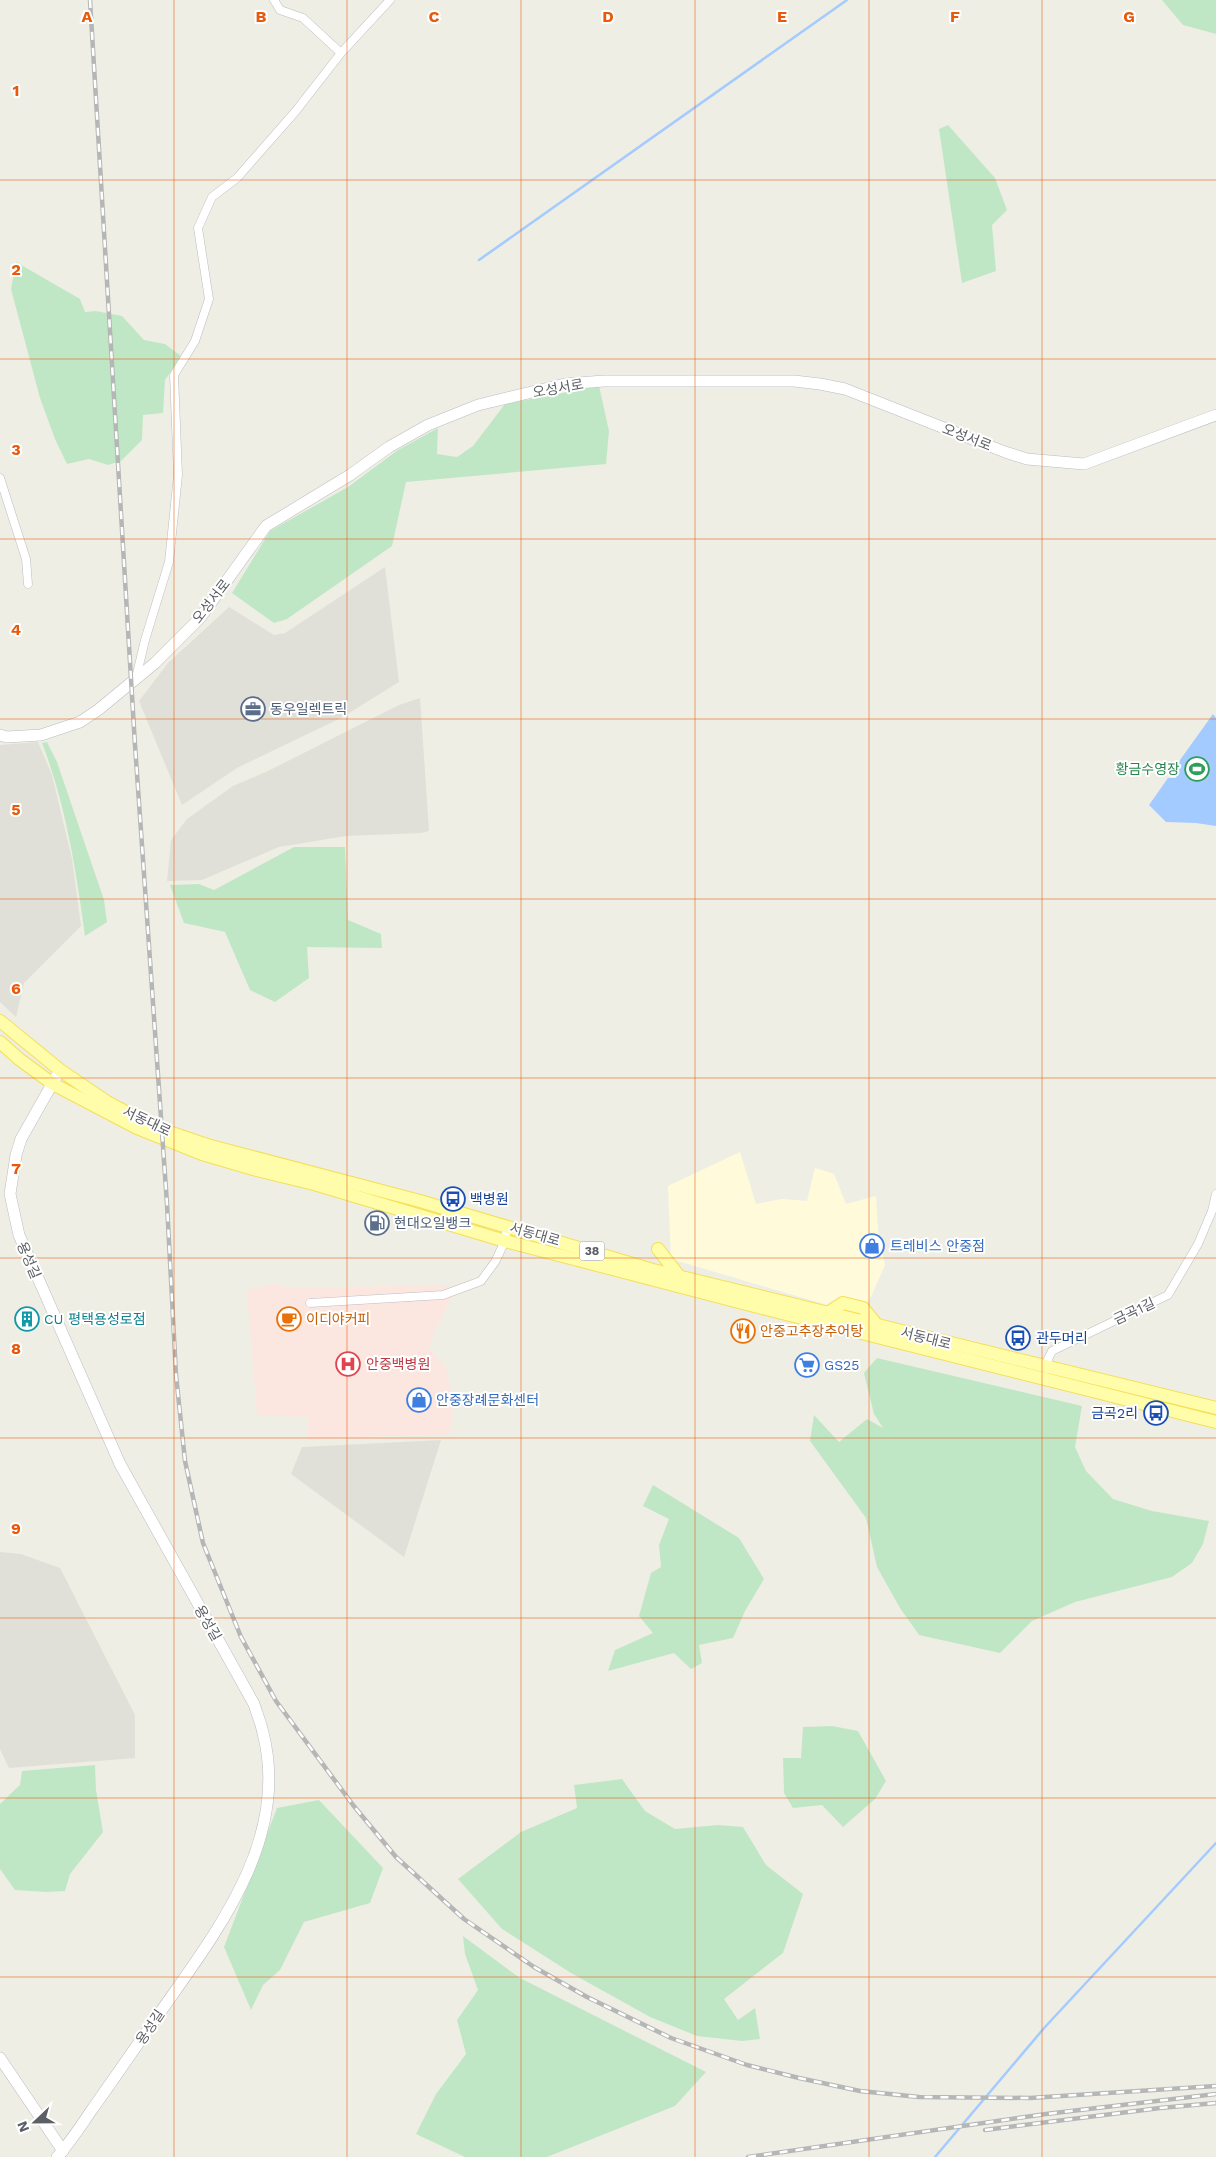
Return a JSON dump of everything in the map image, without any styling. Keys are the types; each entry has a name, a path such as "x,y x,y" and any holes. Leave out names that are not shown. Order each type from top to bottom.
{"main road":[{"name":"서동대로","path":"0,1021 60,1070 107,1102 154,1127 208,1145 420,1201 507,1226 534,1236 563,1242 679,1276 877,1325 1216,1422"},
{"name":"서동대로","path":"0,1042 19,1060 53,1084 136,1128 174,1144 253,1169 314,1184 504,1241 770,1310 1046,1373 1216,1408"},
{"path":"658,1249 679,1276"}],"street":[{"path":"274,0 280,10 303,18 341,53"},
{"path":"136,678 145,640 169,562 178,475 174,375 195,341 209,299 198,228 212,197 237,178 295,112 341,53 390,0"},
{"name":"오성서로","path":"0,735 7,737 42,735 80,722 98,710 155,663 200,618 266,526 350,475 389,447 428,425 478,405 565,384 604,381 794,381 845,389 1027,459 1084,464 1216,415"},
{"path":"0,478 26,559 28,584"},
{"name":"용성길","path":"60,1070 21,1139 16,1155 10,1194 19,1235 120,1464 254,1704 264,1734 268,1773 264,1824 254,1859 242,1887 208,1942 60,2154"},
{"name":"금곡1길","path":"1046,1373 1048,1359 1052,1351 1168,1295 1198,1244 1212,1211 1216,1194"},
{"path":"310,1303 443,1295 481,1282 495,1262 504,1241 507,1226"},
{"path":"0,2058 60,2154"}],"shaded area":[{"path":"385,567 399,682 341,718 237,768 182,805 139,701 168,663 229,607 274,635 285,633"},
{"path":"420,698 429,831 421,833 346,836 279,847 202,880 167,881 171,840 187,819 233,786 268,771 399,705"},
{"path":"38,742 52,775 72,859 81,926 24,983 16,1017 0,1002 0,745"},
{"path":"740,1152 756,1204 782,1199 807,1201 815,1168 834,1174 846,1204 876,1196 878,1230 885,1265 869,1301 844,1310 671,1259 668,1186"},
{"name":"안중백병원","path":"278,1283 287,1288 448,1285 457,1294 450,1300 431,1339 430,1349 447,1369 453,1406 450,1434 307,1439 309,1417 257,1415 247,1290"},
{"path":"441,1440 404,1557 291,1474 302,1447"},
{"path":"0,1552 21,1554 60,1568 135,1715 135,1758 9,1768 0,1749"}],"green space":[{"path":"1162,0 1216,0 1216,34 1183,25"},
{"path":"948,125 995,178 1007,210 992,225 996,271 962,283 939,129"},
{"path":"16,262 80,299 85,312 96,311 122,316 144,340 165,344 181,356 165,380 163,413 143,415 142,440 121,461 108,465 89,459 67,464 55,439 40,398 11,289"},
{"path":"599,386 609,431 606,464 406,482 392,546 287,619 274,623 232,593 270,531 348,487 398,450 438,428 437,454 457,457 473,446 505,404"},
{"path":"47,742 57,762 104,900 107,922 85,936 74,862 64,814 42,743"},
{"path":"294,847 345,847 348,920 381,934 382,948 307,947 309,978 275,1002 250,990 225,932 184,923 170,885 199,884 214,890"},
{"path":"877,1358 1082,1406 1075,1447 1086,1471 1113,1499 1152,1511 1209,1521 1203,1544 1192,1563 1172,1577 1075,1602 1032,1621 1000,1653 919,1635 900,1608 877,1567 866,1518 810,1441 814,1415 839,1442 867,1419 883,1428 874,1414 864,1373"},
{"path":"653,1485 739,1538 764,1579 745,1611 733,1638 699,1645 702,1663 691,1669 674,1653 608,1671 615,1650 653,1633 639,1616 651,1573 661,1567 659,1545 669,1519 643,1506"},
{"path":"832,1726 858,1731 886,1781 875,1799 843,1827 822,1805 793,1808 784,1793 783,1758 801,1758 803,1727"},
{"path":"95,1765 96,1790 103,1832 70,1874 65,1891 15,1890 0,1869 0,1804 20,1785 22,1771"},
{"path":"622,1779 645,1811 675,1829 718,1825 743,1827 766,1865 803,1894 783,1953 724,1999 738,2020 755,2008 760,2039 742,2041 697,2036 650,2017 571,1973 502,1929 458,1879 521,1832 577,1808 574,1785"},
{"path":"319,1800 383,1868 370,1903 304,1922 280,1970 263,1985 251,2010 224,1947 277,1808"},
{"path":"463,1936 520,1978 706,2072 675,2106 547,2157 465,2157 416,2134 436,2094 466,2054 457,2020 478,1990 465,1954"}],"water":[{"name":"황금수영장","path":"1213,714 1216,718 1216,826 1166,822 1149,805 1168,778 1176,778 1180,760"}],"waterway":[{"path":"479,260 847,0"},
{"path":"935,2157 1045,2027 1216,1843"}],"railway":[{"path":"90,0 135,745 167,1204 176,1375 185,1461 203,1543 241,1637 276,1701 353,1805 396,1857 464,1919 534,1967 587,1997 671,2038 747,2065 799,2078 860,2091 919,2097 1030,2098 1216,2086"},
{"path":"748,2157 1046,2114 1216,2094"},
{"path":"985,2130 1160,2108 1216,2103"}],"place":[{"name":"동우일렉트릭","path":"253,709"},
{"name":"황금수영장","path":"1197,769"},
{"name":"백병원","path":"453,1199"},
{"name":"현대오일뱅크","path":"377,1223"},
{"name":"트레비스 안중점","path":"872,1246"},
{"name":"CU 평택용성로점","path":"27,1319"},
{"name":"이디야커피","path":"289,1319"},
{"name":"안중고추장추어탕","path":"743,1331"},
{"name":"관두머리","path":"1018,1338"},
{"name":"안중백병원","path":"348,1364"},
{"name":"GS25","path":"807,1365"},
{"name":"안중장례문화센터","path":"419,1400"},
{"name":"금곡2리","path":"1156,1413"}]}
